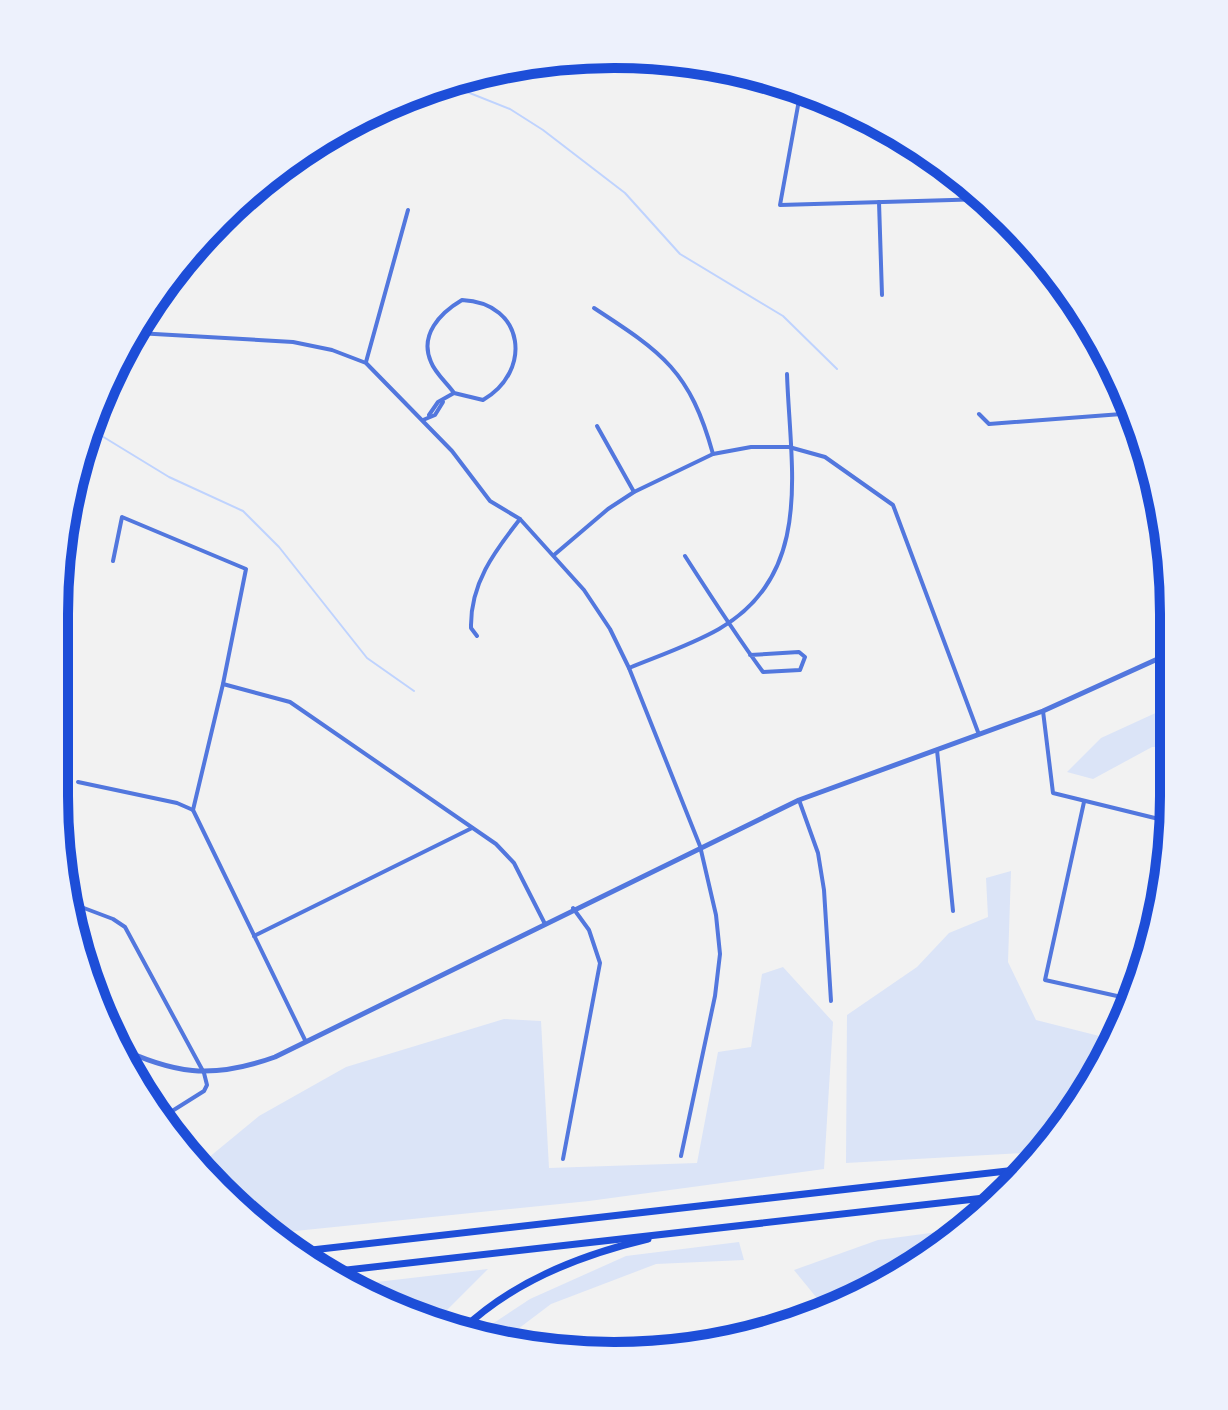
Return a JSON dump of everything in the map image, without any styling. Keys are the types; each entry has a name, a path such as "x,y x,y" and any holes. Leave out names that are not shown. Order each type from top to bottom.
{"highway":[{"path":"311,1250 1011,1171"},
{"path":"344,1270 983,1198"},
{"path":"471,1322 500,1299 556,1269 613,1248 671,1233"}],"street":[{"path":"557,71 577,69"},
{"path":"799,101 780,205 968,198"},
{"path":"879,201 882,295"},
{"path":"366,363 408,210"},
{"path":"423,420 438,402 454,393 483,400 498,391 507,380 514,336 502,313 481,301 462,300 433,324 428,343 429,360 454,393"},
{"path":"594,308 654,347 675,367 692,396 713,454"},
{"path":"146,334 293,342 332,350 366,363 423,420 490,501 520,519 554,556 584,590 610,629 629,668 700,846 716,915 720,954 715,996 681,1156"},
{"path":"629,668 727,623 769,585 780,564 791,523 787,374"},
{"path":"979,414 989,424 1013,425 1122,414"},
{"path":"597,426 634,492"},
{"path":"554,556 608,509 634,492 713,454 751,447 789,447 825,457 893,505 978,732"},
{"path":"113,561 122,517 246,569 193,810 305,1040"},
{"path":"477,636 471,628 470,613 476,589 492,554 520,519"},
{"path":"685,556 727,623 750,655 763,672 800,670 805,665 805,657 799,652 750,655"},
{"path":"133,1054 171,1070 204,1073 244,1068 799,800 978,732 1043,711 1160,658"},
{"path":"223,684 262,691 290,702 472,828 514,863 544,922"},
{"path":"1043,711 1053,793 1159,819"},
{"path":"937,749 953,911"},
{"path":"78,782 177,803 193,810"},
{"path":"799,800 820,865 831,1001"},
{"path":"1084,802 1045,980 1121,997"},
{"path":"254,936 472,828"},
{"path":"79,906 125,927 204,1073 207,1085 204,1091 170,1112"},
{"path":"563,1159 600,963 589,930 573,908"}],"shaded area":[{"path":"1160,711 1160,747 1152,747 1093,779 1067,772 1101,738"},
{"path":"1011,871 1008,962 1036,1020 1104,1037 1068,1099 1028,1153 846,1163 847,1015 917,967 949,933 988,917 986,878"},
{"path":"783,967 833,1022 824,1169 589,1201 286,1232 254,1207 206,1159 259,1116 346,1067 504,1019 541,1021 549,1168 697,1163 718,1052 751,1047 762,974"},
{"path":"943,1231 887,1269 822,1300 794,1270 878,1240"},
{"path":"739,1242 744,1260 656,1264 551,1304 513,1333 488,1327 530,1299 626,1256"},
{"path":"488,1269 443,1314 367,1283"}],"waterway":[{"path":"462,90 510,109 543,130 625,193 680,254 783,316 837,369"},
{"path":"99,434 169,477 243,511 279,547 367,658 414,691"}]}
